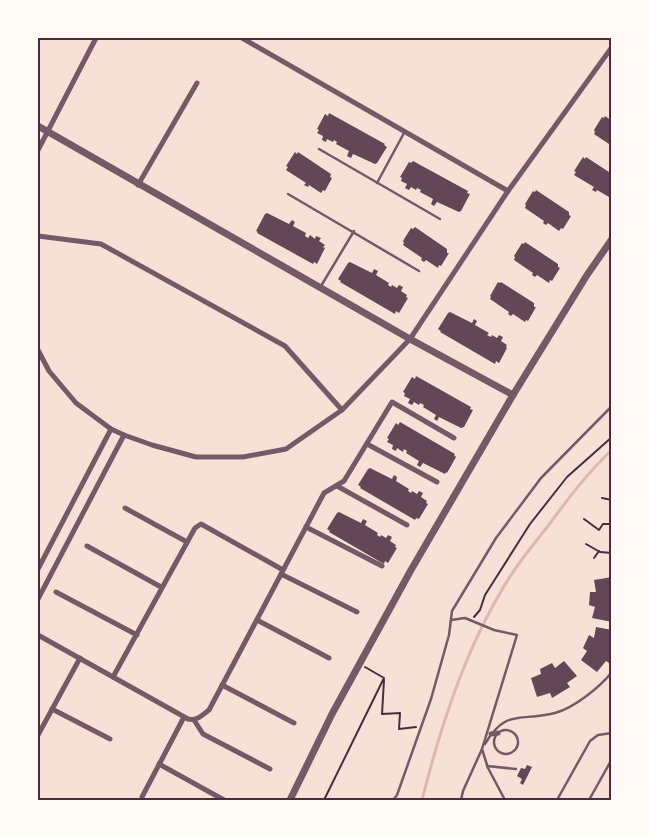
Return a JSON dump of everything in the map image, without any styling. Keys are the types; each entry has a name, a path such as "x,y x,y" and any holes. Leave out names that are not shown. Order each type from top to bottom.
{"street":[{"path":"38,150 96,38"},
{"path":"242,38 508,190"},
{"path":"38,350 50,371 76,403 111,429 124,435 196,457 242,457 286,449 342,410 410,339 508,190 612,48"},
{"path":"138,185 197,83"},
{"path":"38,126 138,185 513,395"},
{"path":"38,236 101,244 285,346 342,410"},
{"path":"290,800 332,714 412,570 513,395 612,239"},
{"path":"194,720 209,710 324,493 344,481 392,402 454,438"},
{"path":"38,569 111,429"},
{"path":"38,599 124,435"},
{"path":"367,444 437,482"},
{"path":"336,486 407,525"},
{"path":"125,508 187,542"},
{"path":"113,677 161,587 195,528 201,524 282,572 357,612"},
{"path":"306,527 382,566"},
{"path":"87,546 161,587"},
{"path":"56,592 137,635"},
{"path":"257,620 329,658"},
{"path":"38,635 184,717 194,720 203,734 270,769"},
{"path":"38,735 80,658"},
{"path":"222,685 294,723"},
{"path":"52,709 110,739"},
{"path":"142,797 184,717"},
{"path":"491,734 498,733"},
{"path":"159,764 224,800"}],"lane":[{"path":"377,183 405,132"},
{"path":"319,149 440,219"},
{"path":"288,194 354,231 419,271"},
{"path":"320,287 354,231"},
{"path":"393,800 397,795 422,726 449,635 452,611 501,530 541,478 612,406"},
{"path":"451,620 465,618 494,630 517,634 482,749 487,766 505,800"},
{"path":"461,800 462,791 494,729 509,719 557,713 594,692 612,672"},
{"path":"506,730 517,736 518,744 514,752 506,755 496,750 494,743 498,733 506,730"},
{"path":"557,800 590,741 598,735 612,733"},
{"path":"589,800 612,759"},
{"path":"487,766 516,769"}],"path":[{"path":"471,621 480,610 485,595 530,524 567,478 612,436"},
{"path":"602,498 612,500"},
{"path":"584,519 599,530 603,524 612,524"},
{"path":"586,544 599,551 612,553"},
{"path":"594,558 599,551"},
{"path":"360,664 384,678"},
{"path":"384,678 382,714 400,713 399,728 422,726"},
{"path":"324,800 384,678"}],"building":[{"path":"329,113 385,144 387,147 377,163 375,164 353,154 351,158 347,156 349,151 336,144 337,142 334,140 333,142 327,139 326,142 322,140 323,136 317,133 319,130 317,129 325,114 328,116"},
{"path":"605,116 612,121 612,146 594,134 594,130 602,117 604,118"},
{"path":"295,152 297,154 298,152 331,174 330,177 332,178 325,191 323,190 321,193 309,185 308,187 304,185 306,183 286,170 288,167 286,166"},
{"path":"583,157 585,159 586,157 612,174 612,195 609,197 597,190 596,192 592,190 594,187 574,175 576,172 574,171"},
{"path":"413,161 468,191 467,193 470,194 461,211 459,212 437,202 434,206 431,204 433,199 420,192 421,190 411,187 409,190 405,188 407,184 401,181 402,178 400,177 409,162"},
{"path":"536,190 569,212 571,216 563,229 561,228 559,231 548,223 546,225 543,223 544,221 525,208 525,204 533,191 535,192"},
{"path":"267,213 289,224 292,220 295,222 293,226 306,233 305,236 308,238 310,235 315,239 316,236 321,238 319,241 325,245 323,247 325,248 317,264 314,262 313,264 257,233 256,231"},
{"path":"415,227 447,249 447,253 449,253 438,268 426,260 424,262 421,260 422,258 403,245 403,241 411,228"},
{"path":"525,242 558,264 560,268 549,283 537,275 535,277 532,275 533,273 514,260 514,256 522,243 524,244"},
{"path":"350,262 372,273 374,269 378,271 376,275 389,283 388,285 391,287 392,285 397,288 399,285 403,287 401,291 408,298 399,313 396,311 395,314 340,282 338,279"},
{"path":"498,282 501,282 534,303 534,307 536,307 528,321 526,320 525,322 513,314 511,316 508,314 509,312 490,299"},
{"path":"450,312 472,323 474,319 477,321 475,325 489,333 487,335 491,337 492,335 497,338 499,335 503,337 501,341 507,345 507,348 499,363 496,361 495,364 440,332 438,329"},
{"path":"416,376 471,407 470,409 473,410 464,427 461,428 439,417 437,421 434,419 436,415 423,407 424,405 414,402 412,405 408,403 410,399 404,396 405,393 403,392 412,377 415,379"},
{"path":"400,422 455,454 456,457 447,473 445,474 423,463 420,467 417,465 419,461 406,453 407,451 404,449 403,452 397,448 396,451 392,449 393,445 387,442 389,439 387,438 396,423 398,425"},
{"path":"370,468 392,479 394,475 397,477 396,481 409,489 408,491 411,493 412,491 417,494 419,491 423,493 421,497 428,504 419,519 416,518 415,520 360,488 358,485"},
{"path":"339,512 361,523 363,519 367,521 365,525 378,533 377,535 380,537 381,535 386,538 388,535 392,537 390,541 397,548 388,563 385,561 384,564 329,532 327,529"},
{"path":"612,577 612,622 592,618 595,607 589,605 590,592 596,592 594,580"},
{"path":"596,627 612,630 612,659 609,663 606,661 597,672 581,660 587,651 583,648 589,635 594,638"},
{"path":"564,661 577,676 567,683 570,687 552,698 550,693 537,697 531,678 541,674 540,669 552,663 555,668"},
{"path":"527,765 532,767 523,785 520,783 522,779 517,776 521,768 525,769"}],"waterway":[{"path":"422,800 438,741 458,682 497,598 517,566 570,496 612,450"}]}
